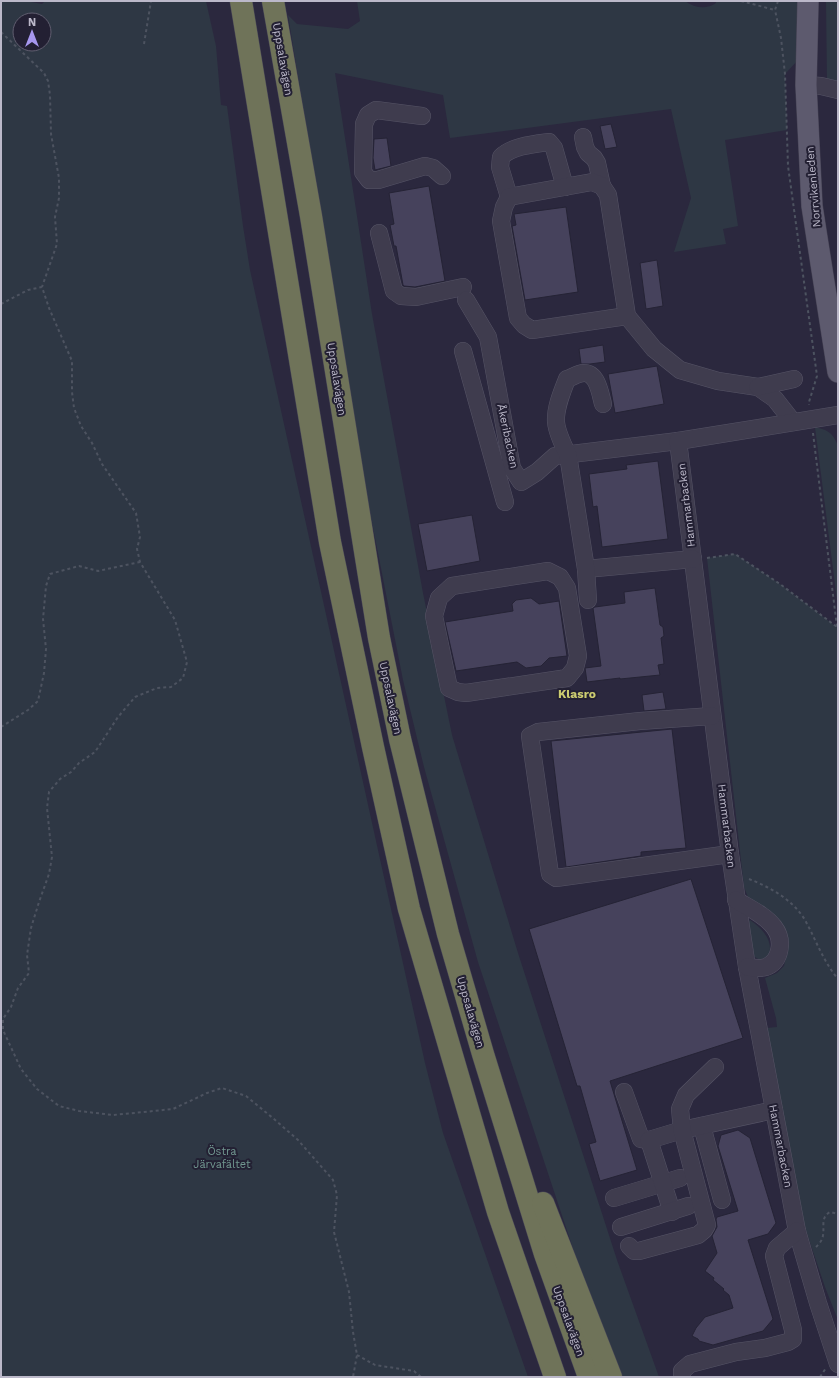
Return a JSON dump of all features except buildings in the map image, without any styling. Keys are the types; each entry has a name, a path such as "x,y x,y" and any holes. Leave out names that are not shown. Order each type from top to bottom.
{"highway":[{"path":"241,1 330,542 409,909 498,1212 555,1377"},
{"name":"Uppsalavägen","path":"273,1 311,216 379,638 400,739 448,934 483,1054 545,1254 589,1377"},
{"path":"483,1054 611,1377"}],"main road":[{"name":"Norrvikenleden","path":"808,1 806,85 812,206 835,331 838,372"}],"street":[{"path":"806,85 837,90"},
{"path":"422,116 376,110 368,115 364,124 363,172 369,180 378,180 425,166 433,168 442,176"},
{"path":"583,137 588,153 597,163 602,186 608,195 627,316 654,349 680,370 718,381 758,387 794,379"},
{"path":"565,187 554,148 549,142 507,151 500,157 500,167 509,197 504,207 501,221 518,318 524,326 532,330 627,316"},
{"path":"509,197 592,182 602,186"},
{"name":"Åkeribacken","path":"379,233 394,291 401,296 416,297 465,294 488,337 512,468 520,482 537,472 555,456 678,441"},
{"path":"464,351 505,502"},
{"path":"588,600 586,569 568,455 561,440 556,422 560,397 567,380 580,373 589,374 597,381 603,404"},
{"path":"758,387 775,399 792,422"},
{"path":"678,441 838,415"},
{"name":"Hammarbacken","path":"678,441 736,900 747,967 797,1231 818,1303 832,1366"},
{"path":"586,569 693,559"},
{"path":"548,571 560,577 567,588 578,656 575,668 567,678 466,694 458,692 449,688 434,616 440,598 452,586 502,578 548,571"},
{"path":"712,716 640,721 538,732 530,736 550,874 556,878 730,854"},
{"path":"736,900 767,920 775,928 780,942 778,955 773,962 765,967 747,967"},
{"path":"629,1246 634,1251 639,1251 698,1235 707,1225 682,1130 680,1109 686,1095 715,1067"},
{"path":"624,1092 641,1139 649,1140 682,1130 774,1110"},
{"path":"702,1126 722,1200"},
{"path":"649,1140 672,1212"},
{"path":"614,1198 680,1178"},
{"path":"621,1227 688,1206"},
{"path":"682,1377 682,1371 690,1364 736,1352 765,1348 788,1342 793,1339 793,1330 774,1256 777,1248 797,1231"}],"path":[{"path":"144,44 151,1"},
{"path":"742,1 775,10"},
{"path":"778,1 775,10 781,38 785,74 788,166 817,376 809,402 837,627"},
{"path":"1,32 44,73 48,81 50,95 51,134 59,178 59,198 55,217 57,244 42,287 49,308 72,361 72,392 74,408 81,426 92,443 102,464 136,513 140,537 137,549 140,562 175,620 187,662 183,678 171,687 157,688 135,697 118,716 95,752 79,763 72,772 60,778 49,792 47,808 52,857 49,874 38,902 31,928 27,955 29,973 18,988 11,1007 3,1019 3,1030 21,1069 37,1089 59,1106 79,1111 113,1115 173,1109 207,1093 222,1088 246,1096 298,1140 333,1180 336,1190 337,1195 334,1232 349,1292 357,1355 353,1377"},
{"path":"1,304 28,290 42,287"},
{"path":"693,559 735,554 780,584 837,627"},
{"path":"1,726 28,710 38,701 44,673 46,650 43,619 46,586 50,574 79,566 98,572 140,562"},
{"path":"733,874 763,884 787,900 804,919 820,951 838,979"},
{"path":"803,1251 815,1248 822,1238 824,1218 826,1214 830,1212 838,1214"},
{"path":"357,1355 375,1365 414,1371 421,1377"},
{"path":"820,1377 832,1366"}],"green space":[{"name":"Östra Järvafältet","path":"1,1 26,1 42,4 45,1 206,1 216,46 221,105 227,106 250,270 425,1063 443,1133 528,1377 1,1377"},
{"path":"357,1 685,1 697,7 708,7 716,3 716,1 797,1 798,60 785,74 787,130 725,140 738,226 723,229 726,244 674,252 691,198 671,109 450,138 443,95 335,73 372,314 423,593 452,735 518,953 617,1260 659,1377 619,1377 595,1315 478,962 424,767 403,680 365,487 288,15 297,24 348,29 360,21"},
{"path":"826,1 838,1 838,86 827,81"},
{"path":"815,427 830,433 838,446 838,608"},
{"path":"735,554 780,584 838,628 838,1320 802,1219 767,1028 777,1027 765,978 777,973 784,966 788,948 787,937 779,924 748,897 744,887 707,558"},
{"path":"750,920 763,931 769,941 770,951 768,957 760,960 753,956 748,922"}],"district":[{"name":"Klasro","path":"577,694"}]}
